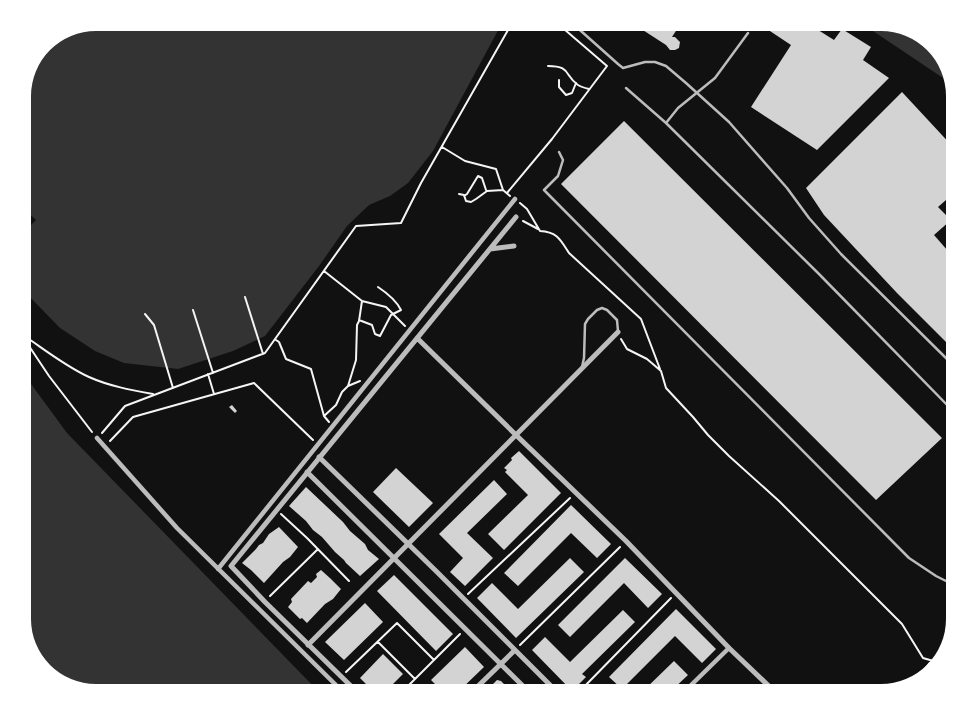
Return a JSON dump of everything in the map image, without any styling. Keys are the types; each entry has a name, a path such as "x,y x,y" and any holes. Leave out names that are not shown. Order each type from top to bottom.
{"street":[{"path":"218,568 515,199"},
{"path":"231,566 516,217"},
{"path":"490,249 514,246"},
{"path":"308,645 618,332"},
{"path":"417,338 626,542 768,684"},
{"path":"97,438 177,528 335,684"},
{"path":"319,457 464,598 549,684"},
{"path":"307,472 522,684"},
{"path":"225,559 265,602 348,684"},
{"path":"692,684 730,648"},
{"path":"480,684 515,650"}],"lane":[{"path":"582,31 623,68 645,62 655,62 666,66 698,93 729,122 787,188 809,218 841,254 946,358"},
{"path":"666,123 678,108 715,78 748,33"},
{"path":"626,88 666,123 826,281 946,404"},
{"path":"559,152 563,160 558,176 544,190 909,558 946,580"},
{"path":"581,370 588,319 602,308 607,310 618,320 618,332"}],"path":[{"path":"31,348 49,376 97,438 125,406 263,354 356,226 401,223 421,183 507,31"},
{"path":"442,147 465,161 496,169 503,190 508,194 607,66 568,31"},
{"path":"548,66 562,68 576,83 590,89"},
{"path":"559,80 559,87 566,94 572,93 576,83"},
{"path":"464,196 478,176 481,176 486,191"},
{"path":"459,194 464,196 466,201 471,202 486,191 503,190"},
{"path":"515,199 527,209 540,231 551,232 561,241 569,253 641,319 666,388 694,417 708,435 780,501 876,597 902,624 923,658 931,660"},
{"path":"324,271 362,301 386,307 405,326"},
{"path":"359,320 372,325 375,334 380,336 390,317 400,310 400,307 378,287"},
{"path":"245,297 263,354"},
{"path":"348,386 356,360 357,326 362,301"},
{"path":"193,310 213,373"},
{"path":"145,314 154,325 173,388"},
{"path":"618,332 627,349 647,359 661,371"},
{"path":"275,340 280,342 286,359 311,369 324,416 333,425"},
{"path":"31,341 90,377 120,388 155,394"},
{"path":"208,374 215,394"},
{"path":"324,416 336,405 342,392 348,386 361,380"},
{"path":"105,446 133,417 254,383 318,444"},
{"path":"464,598 576,493"},
{"path":"283,516 349,581"},
{"path":"515,650 626,542"},
{"path":"265,602 318,549"},
{"path":"587,684 676,593"},
{"path":"341,677 397,622 434,660"},
{"path":"410,684 465,629"},
{"path":"378,642 415,679"}],"shaded area":[{"path":"96,31 498,31 433,151 408,183 390,196 369,205 347,226 265,336 233,351 178,369 124,363 95,351 60,328 31,298 31,92 38,68 53,47 76,35"},
{"path":"873,31 889,32 913,40 927,50 939,68 942,78"},
{"path":"31,384 67,433 311,684 96,684 68,677 47,662 35,639 31,623"}],"pier":[{"path":"31,215 36,220 31,225"}],"building":[{"path":"644,31 676,31 672,37 675,37 680,42 679,48 670,50 666,45"},
{"path":"770,31 820,31 834,40 841,31 845,31 871,47 863,60 889,78 817,150 751,107 791,45"},
{"path":"902,92 946,139 946,200 938,207 946,215 946,224 934,235 946,249 946,342 824,215 806,188"},
{"path":"624,121 942,438 876,500 561,184"},
{"path":"232,405 237,411 235,413 229,407"},
{"path":"519,451 561,493 504,550 488,534 528,495 505,472 507,470 504,468"},
{"path":"396,468 433,503 409,527 373,492"},
{"path":"494,480 507,494 467,533 493,558 465,586 450,572 463,558 439,534"},
{"path":"306,487 379,559 360,576 289,506"},
{"path":"571,505 611,544 597,558 571,533 518,586 504,573"},
{"path":"279,527 298,547 264,583 242,563 263,543 269,534"},
{"path":"570,558 584,572 516,638 477,598 492,583 518,609"},
{"path":"625,558 662,594 648,608 624,583 570,637 558,625"},
{"path":"321,570 341,589 307,623 288,607 292,602 291,599 308,581 311,583 317,577 316,574"},
{"path":"394,575 453,634 436,651 377,591"},
{"path":"365,603 383,622 344,660 325,642"},
{"path":"676,609 716,649 702,663 675,636 627,684 617,684 609,677"},
{"path":"623,610 635,622 582,674 586,677 579,684 565,684 532,650 545,637 570,662"},
{"path":"465,647 484,667 466,684 435,684 431,680"},
{"path":"383,654 403,674 393,684 366,684 360,678"},
{"path":"674,661 688,675 678,684 650,684"},
{"path":"497,680 504,684 493,684"}]}
